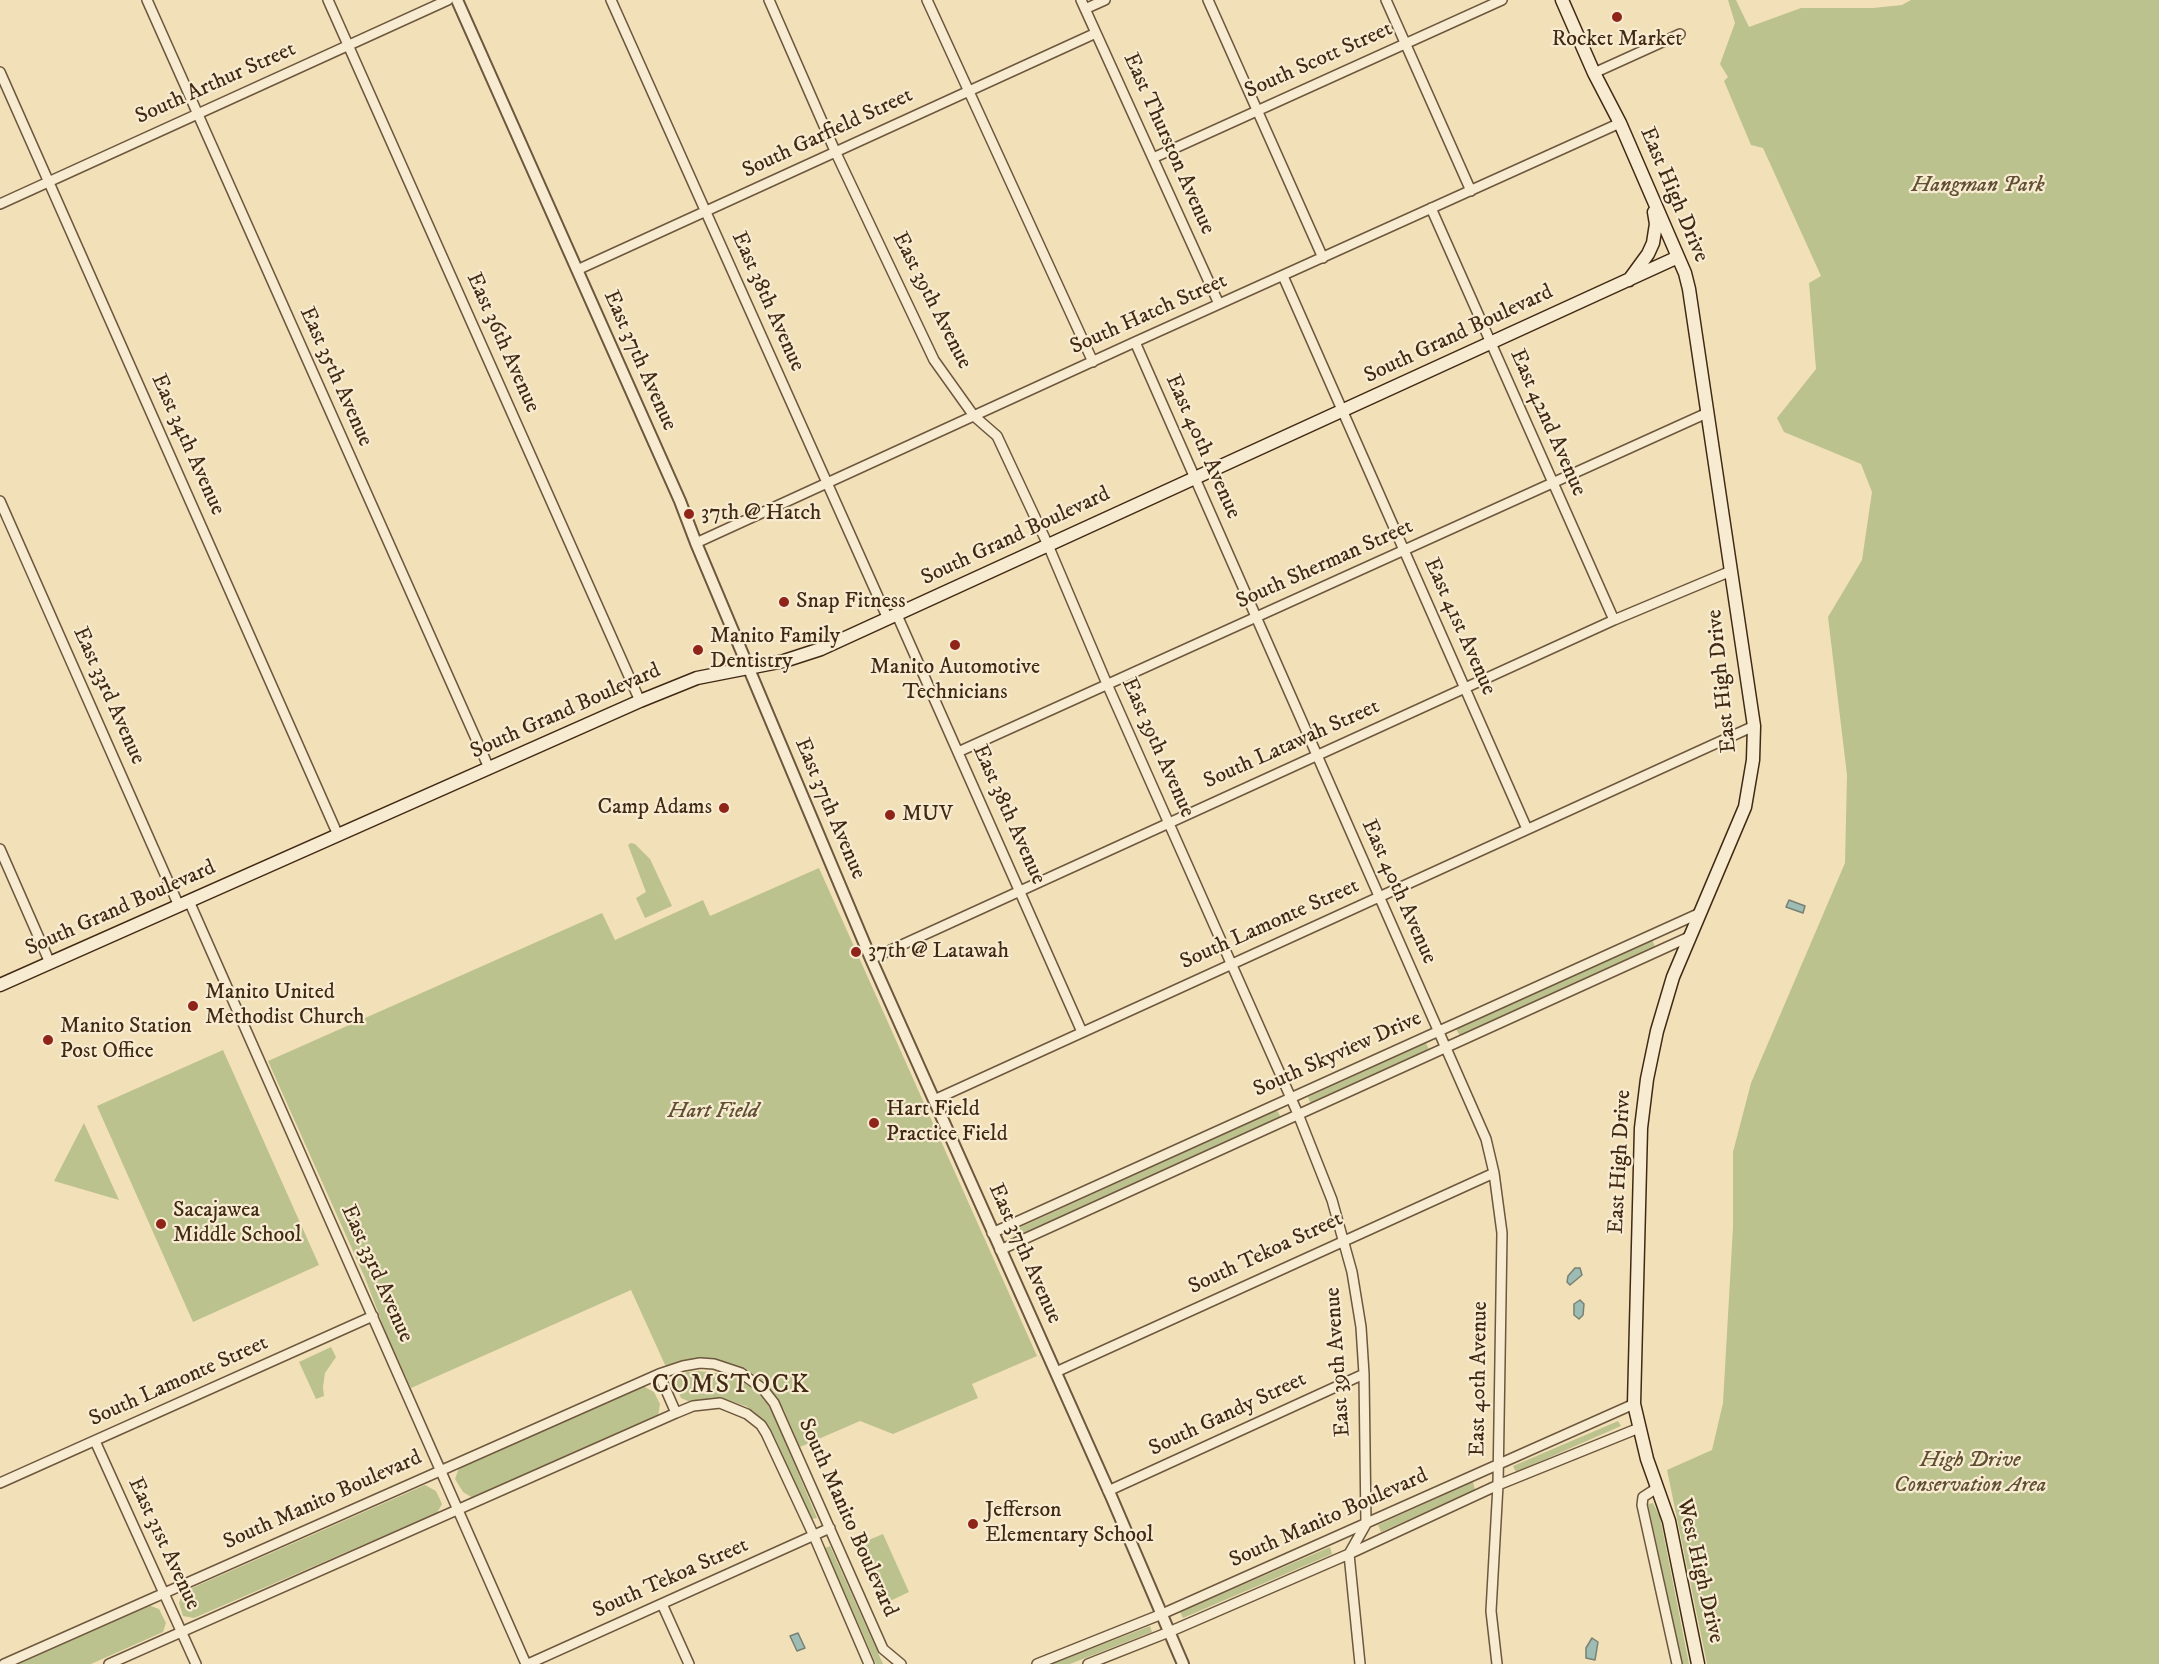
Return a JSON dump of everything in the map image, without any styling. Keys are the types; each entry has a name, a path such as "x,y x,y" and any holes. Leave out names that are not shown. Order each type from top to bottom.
{"main road":[{"name":"East High Drive","path":"1562,0 1594,73 1620,123 1678,257 1689,289 1754,726 1753,760 1745,807 1673,977 1657,1031 1647,1078 1641,1128 1634,1404"},
{"path":"1568,0 1568,14"},
{"path":"1628,280 1648,254 1653,243 1656,224 1653,199"},
{"name":"South Grand Boulevard","path":"0,986 696,678 784,661 821,649 1678,257"},
{"name":"West High Drive","path":"1634,1404 1657,1488 1670,1521 1698,1664"}],"street":[{"name":"East 35th Avenue","path":"147,0 489,768"},
{"name":"East 36th Avenue","path":"328,0 640,701"},
{"name":"South Arthur Street","path":"0,204 448,0"},
{"name":"East 37th Avenue","path":"457,0 680,501 871,959 1056,1372 1182,1664"},
{"name":"East 38th Avenue","path":"611,0 826,484 958,752 1082,1032"},
{"name":"East 39th Avenue","path":"769,0 835,151 934,360 974,416 997,436 1048,545 1168,823 1291,1098 1332,1200 1352,1272 1361,1327 1365,1374 1366,1524 1349,1554"},
{"path":"927,0 1093,362"},
{"path":"1083,5 1105,0"},
{"path":"1208,0 1323,258"},
{"path":"1386,0 1471,191"},
{"name":"South Scott Street","path":"1153,158 1502,0"},
{"name":"East Thurston Avenue","path":"1083,5 1219,304"},
{"name":"South Garfield Street","path":"577,270 1096,33"},
{"path":"1594,73 1680,34"},
{"name":"East 34th Avenue","path":"0,72 338,835"},
{"name":"South Hatch Street","path":"696,543 1620,123"},
{"name":"East 42nd Avenue","path":"1431,208 1614,620"},
{"name":"East 41st Avenue","path":"1283,276 1527,829"},
{"name":"East 40th Avenue","path":"1135,342 1486,1139 1494,1173 1502,1233 1498,1485 1491,1611 1497,1664"},
{"name":"South Sherman Street","path":"958,752 1707,413"},
{"name":"East 33rd Avenue","path":"0,501 373,1316 527,1664"},
{"name":"South Latawah Street","path":"871,959 1614,620 1731,571"},
{"name":"South Lamonte Street","path":"933,1100 1754,726"},
{"path":"0,849 50,963"},
{"name":"South Skyview Drive","path":"992,1233 1700,913"},
{"name":"South Skyview Drive","path":"1000,1250 1689,937"},
{"name":"South Tekoa Street","path":"1056,1372 1494,1173"},
{"name":"South Lamonte Street","path":"0,1483 373,1316"},
{"name":"South Manito Boulevard","path":"4,1664 659,1374 700,1363 714,1364 741,1373 758,1385 774,1403 883,1649 901,1664"},
{"path":"659,1374 676,1413"},
{"name":"South Gandy Street","path":"1108,1491 1365,1374"},
{"name":"South Manito Boulevard","path":"109,1664 676,1413 693,1406 720,1403 747,1414 766,1433 814,1536 869,1664"},
{"name":"South Manito Boulevard","path":"1037,1664 1162,1614 1634,1404"},
{"name":"South Manito Boulevard","path":"1088,1664 1169,1632 1349,1554 1498,1485 1639,1428"},
{"name":"East 31st Avenue","path":"95,1441 196,1664"},
{"name":"West High Drive","path":"1657,1488 1643,1497 1642,1505 1677,1664"},
{"name":"South Tekoa Street","path":"527,1664 830,1528"},
{"path":"1349,1554 1360,1664"},
{"path":"662,1604 689,1664"},
{"path":"883,1649 890,1664"}],"green space":[{"path":"1728,0 1736,0 1749,27 1801,8 1873,8 1902,5 1911,0 2159,0 2159,1664 1707,1664 1667,1470 1712,1450 1723,1403 1733,1227 1733,1152 1751,1083 1845,863 1847,775 1828,617 1862,560 1872,492 1861,464 1784,432 1777,418 1816,369 1809,283 1821,276 1763,148 1751,145 1724,81 1728,77 1720,64 1735,23"},
{"path":"635,844 650,859 672,906 645,918 636,898 646,892 628,845"},
{"name":"Hart Field","path":"819,868 1037,1356 972,1384 978,1398 893,1434 860,1421 800,1447 784,1410 768,1387 748,1371 725,1362 708,1360 685,1361 666,1367 631,1290 411,1388 386,1333 365,1278 268,1061 602,913 615,940 703,900 710,916"},
{"path":"1652,939 1655,947 1460,1036 1456,1029"},
{"path":"1426,1043 1429,1050 1311,1104 1308,1097"},
{"path":"223,1050 319,1265 193,1322 97,1106"},
{"path":"1277,1110 1281,1118 1015,1238 1012,1231"},
{"path":"84,1123 119,1200 54,1181"},
{"path":"331,1347 336,1357 325,1373 324,1396 316,1399 299,1362"},
{"path":"687,1372 727,1374 756,1391 767,1403 817,1518 812,1519 809,1515 775,1438 754,1412 746,1406 723,1399 688,1401 681,1398 676,1387 677,1381"},
{"path":"643,1386 654,1392 660,1404 658,1416 473,1498 463,1492 455,1479 459,1468"},
{"path":"1618,1421 1621,1426 1516,1472 1513,1466"},
{"path":"1473,1482 1475,1490 1381,1532 1378,1525"},
{"path":"425,1485 436,1491 442,1504 437,1513 194,1618 183,1616 179,1603 183,1592"},
{"path":"1653,1503 1660,1517 1689,1664 1682,1664 1648,1504"},
{"path":"883,1534 909,1592 890,1601 864,1542"},
{"path":"830,1546 883,1664 876,1664 825,1548"},
{"path":"1330,1547 1332,1554 1183,1618 1180,1612"},
{"path":"148,1605 159,1609 166,1623 163,1632 91,1664 17,1664"},
{"path":"1150,1626 1152,1632 1070,1664 1052,1664"}],"water":[{"path":"1789,900 1805,906 1803,913 1786,907"},
{"path":"1575,1268 1580,1268 1582,1275 1570,1285 1567,1282 1568,1276"},
{"path":"1580,1300 1584,1304 1583,1315 1579,1319 1574,1315 1574,1304"},
{"path":"798,1633 805,1648 797,1651 790,1636"},
{"path":"1592,1638 1598,1642 1595,1660 1586,1658 1586,1648"}],"place":[{"name":"Rocket Market","path":"1617,17"},
{"name":"37th @ Hatch","path":"689,514"},
{"name":"Snap Fitness","path":"784,602"},
{"name":"Manito Automotive Technicians","path":"955,645"},
{"name":"Manito Family Dentistry","path":"698,650"},
{"name":"Camp Adams","path":"724,808"},
{"name":"MUV","path":"890,815"},
{"name":"37th @ Latawah","path":"856,952"},
{"name":"Manito United Methodist Church","path":"193,1006"},
{"name":"Manito Station Post Office","path":"48,1040"},
{"name":"Hart Field Practice Field","path":"874,1123"},
{"name":"Sacajawea Middle School","path":"161,1224"},
{"name":"Jefferson Elementary School","path":"973,1524"}],"district":[{"name":"COMSTOCK","path":"731,1387"}],"park label":[{"name":"Hangman Park","path":"1978,186"},
{"name":"High Drive Conservation Area","path":"1970,1474"}]}
